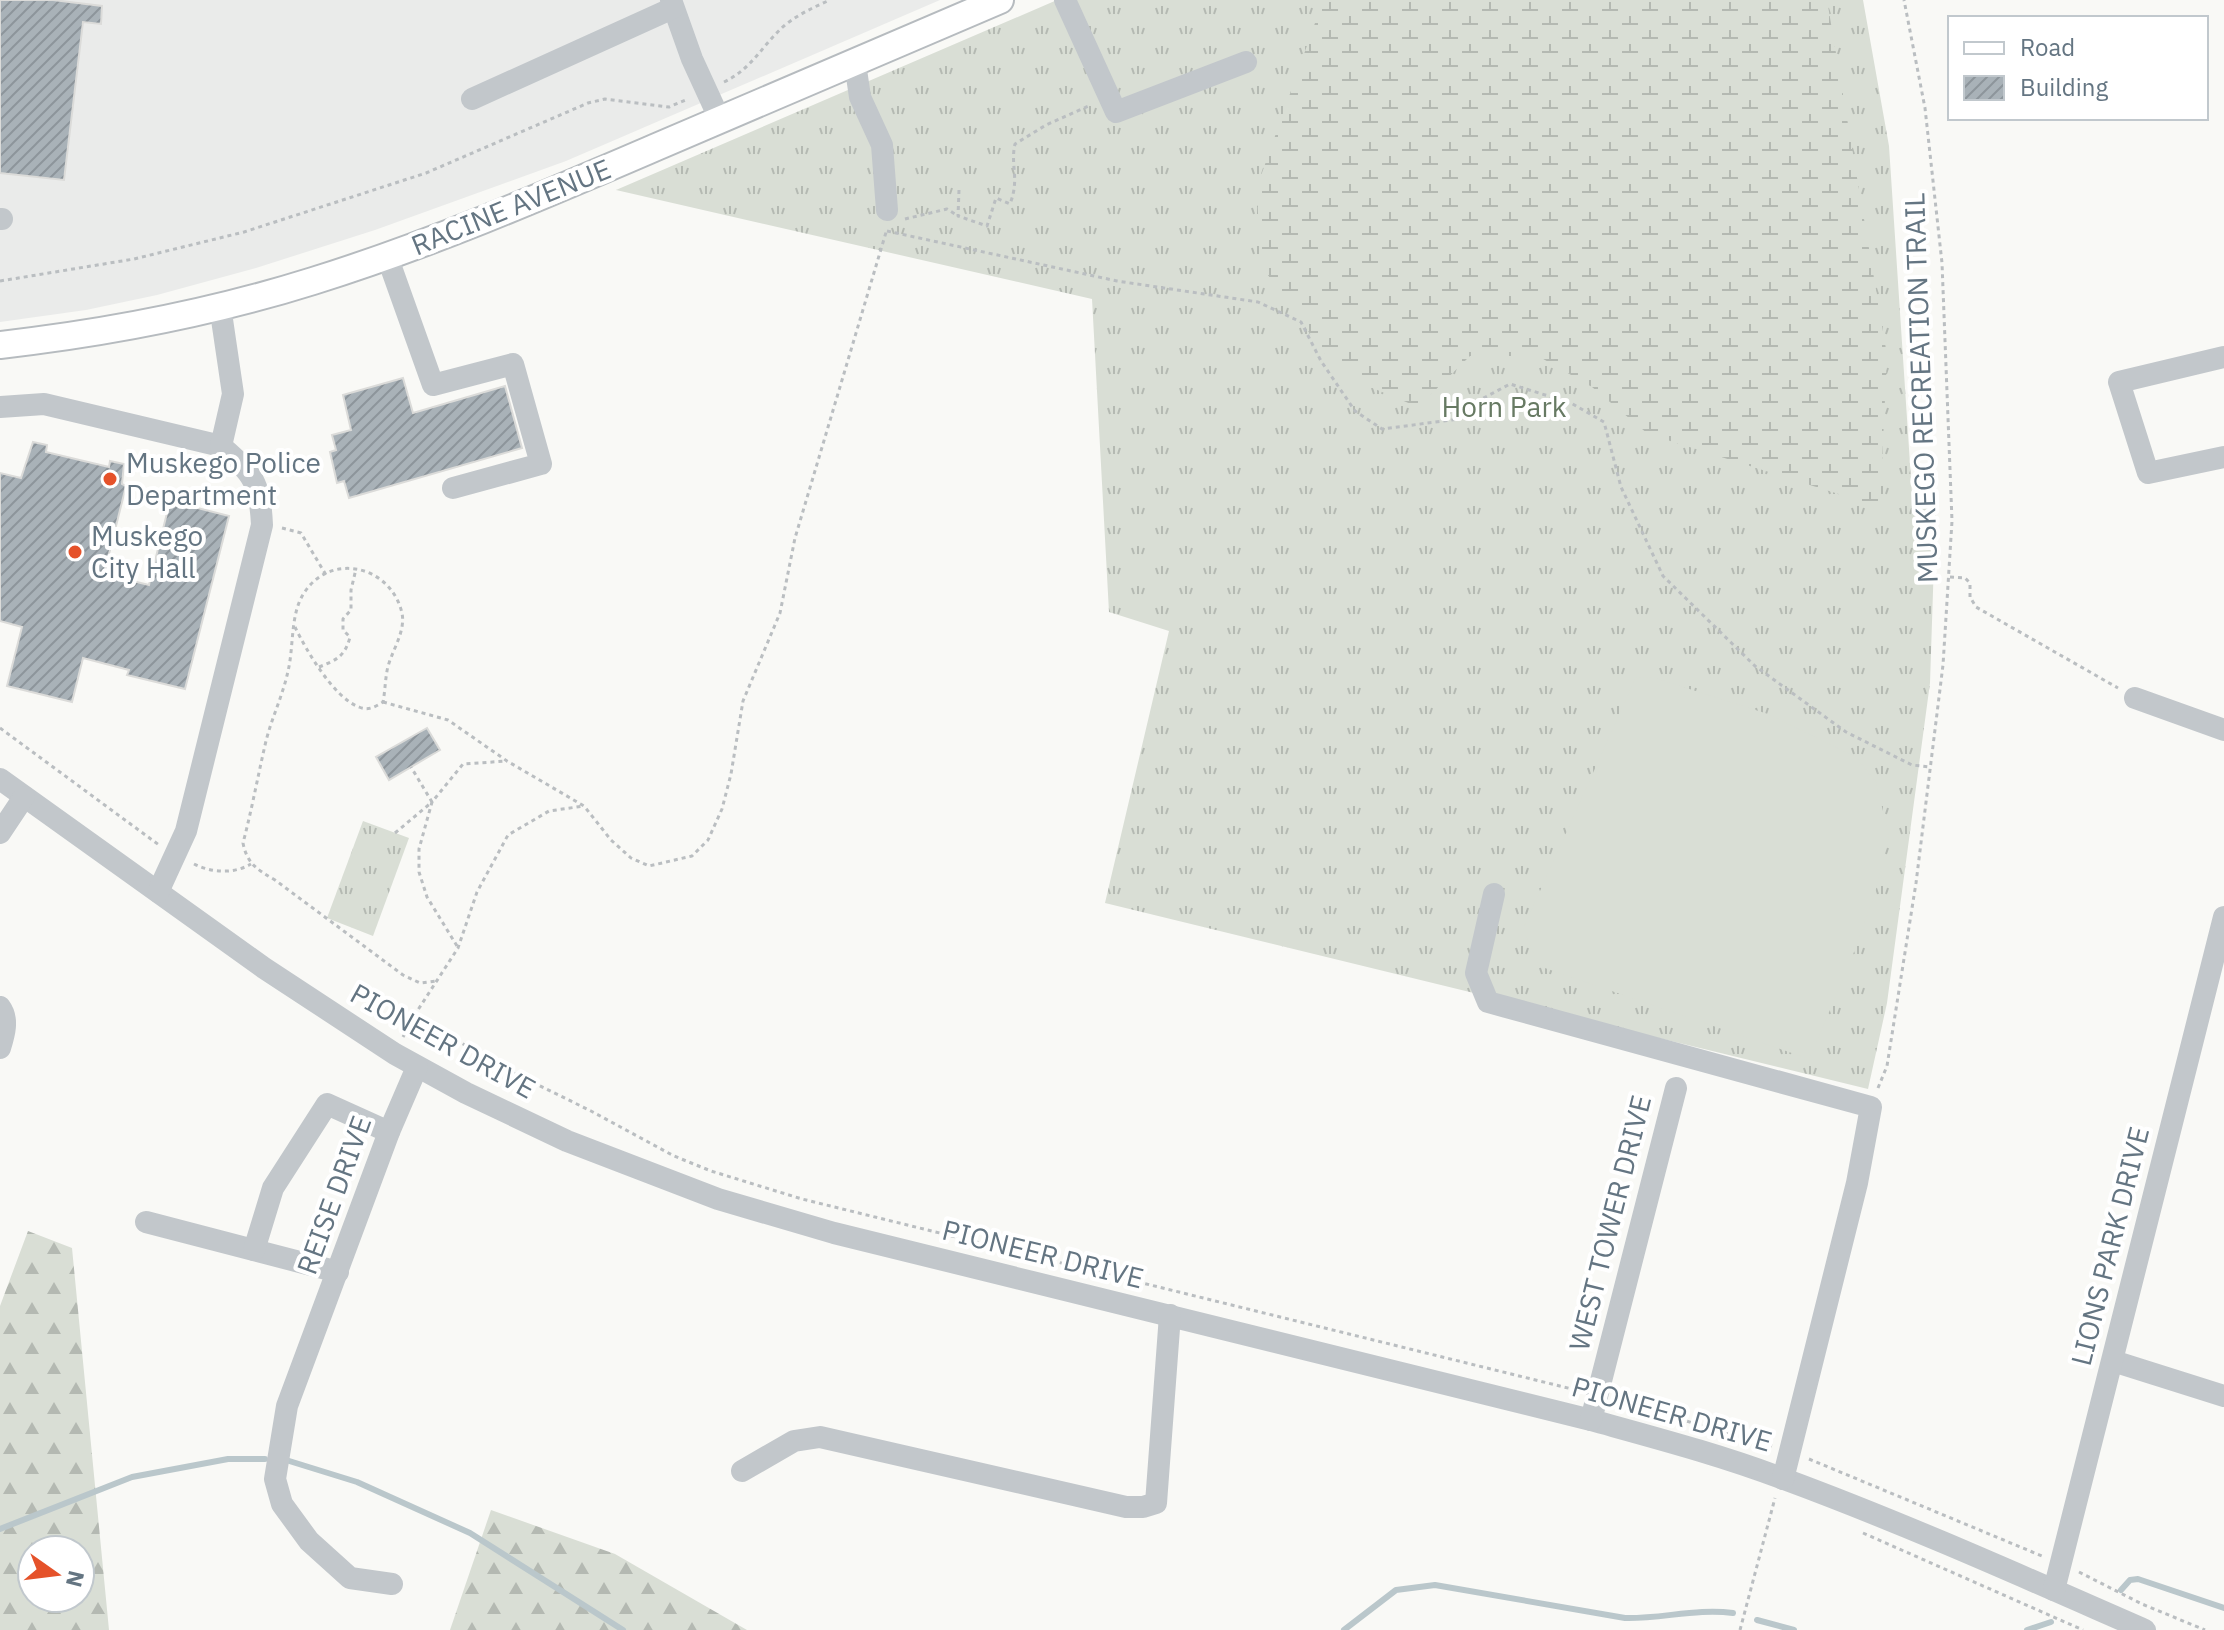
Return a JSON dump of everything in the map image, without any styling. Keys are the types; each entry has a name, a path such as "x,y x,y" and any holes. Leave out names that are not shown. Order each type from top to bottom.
{"main road":[{"name":"RACINE AVENUE","path":"0,345 76,334 220,306 387,256 491,216 1000,0"}],"street":[{"path":"1065,0 1116,112 1246,62"},
{"path":"472,99 672,4 692,59 720,120"},
{"path":"855,63 860,97 882,145 887,222"},
{"path":"387,256 433,385 513,364 541,464 453,488"},
{"path":"220,306 233,394 221,446"},
{"path":"2224,357 2119,382 2148,473 2224,457"},
{"path":"0,407 44,404 221,446 250,471 261,499 262,525 186,831 158,892"},
{"path":"2135,698 2224,730"},
{"name":"PIONEER DRIVE","path":"2,785 24,797 264,968 395,1054 567,1141 718,1199 834,1233 1591,1420 1708,1453 1783,1479 2054,1590 2113,1624 2145,1630"},
{"path":"0,833 24,797"},
{"path":"1494,894 1476,973 1488,1002 1871,1107 1857,1183 1783,1479"},
{"name":"LIONS PARK DRIVE","path":"2054,1590 2224,917"},
{"path":"0,1007 5,1013 0,1048"},
{"name":"REISE DRIVE","path":"392,1584 350,1578 309,1541 282,1504 275,1479 287,1406 389,1132 417,1067"},
{"name":"WEST TOWER DRIVE","path":"1591,1420 1676,1088"},
{"path":"254,1250 273,1188 327,1104 389,1132"},
{"path":"146,1222 338,1272"},
{"path":"742,1471 794,1441 820,1437 1126,1507 1156,1503 1170,1315"},
{"path":"2113,1361 2224,1396"}],"path":[{"path":"731,79 744,72 783,27 803,12 830,0"},
{"name":"MUSKEGO RECREATION TRAIL","path":"1871,1107 1887,1066 1916,883 1943,665 1952,521 1942,263 1925,108 1904,0"},
{"path":"887,222 947,209 987,226 996,198 1010,204 1015,190 1015,144 1046,125 1109,97"},
{"path":"0,281 134,259 244,232 426,173 588,103 605,99 669,107"},
{"path":"958,216 959,190"},
{"path":"887,222 1117,281 1258,302 1301,322 1321,361 1355,411 1382,429 1459,419 1478,401 1510,384 1571,403 1604,422 1621,487 1663,576 1755,666 1846,732 1912,765 1930,767"},
{"path":"295,627 319,667 344,698 360,708 372,708 383,702 448,720 507,761 584,806 611,840 631,858 649,866 692,856 708,840 722,809 743,701 780,613 795,538 887,222"},
{"path":"262,525 301,533 326,575"},
{"path":"383,702 387,669 399,638 403,615 393,592 383,580 356,569 336,569 305,590 299,602 288,673 266,741 243,843 251,864 403,975 420,983 436,981"},
{"path":"319,667 337,660 346,652 350,637 343,630 343,619 351,610 351,590 356,569"},
{"path":"1950,577 1965,578 1970,583 1970,597 1976,607 2135,698"},
{"path":"0,728 176,856 215,871 242,869 251,864"},
{"path":"395,833 432,802 463,764 507,761"},
{"path":"411,767 432,802 419,849 419,872 427,897 458,948"},
{"path":"395,1054 414,1016 458,948 477,892 508,835 549,811 584,806"},
{"path":"414,1016 514,1073 674,1156 711,1171 802,1199 1589,1393"},
{"path":"1610,1398 1776,1447"},
{"path":"1806,1458 2042,1556"},
{"path":"1740,1630 1770,1509 1783,1479"},
{"path":"1861,1533 2083,1630"},
{"path":"2080,1572 2142,1604 2205,1630"}],"shaded area":[{"path":"0,0 940,0 566,161 375,230 256,268 157,295 86,310 0,322"}],"green space":[{"name":"Horn Park","path":"1057,0 1863,0 1889,146 1912,494 1936,500 1930,683 1887,1003 1868,1089 1105,903 1169,631 1109,612 1092,299 616,190"},
{"path":"1326,0 1827,0 1887,355 1880,507 1648,434 1592,387 1538,356 1470,356 1418,407 1339,374 1260,264 1257,187 1321,6"},
{"path":"1636,677 1655,678 1768,714 1856,757 1876,782 1889,836 1875,893 1850,963 1809,1059 1539,966 1523,929"},
{"path":"363,821 409,838 373,936 327,918"},
{"path":"28,1231 72,1248 109,1630 0,1630 0,1306"},
{"path":"491,1510 615,1554 747,1630 450,1630"}],"building":[{"path":"0,0 53,0 102,6 101,24 83,22 64,180 0,173"},
{"name":"Muskego Police Department","path":"403,378 413,413 505,386 522,448 349,498 344,481 337,483 330,452 336,450 332,435 351,430 343,395"},
{"name":"Muskego City Hall","path":"33,442 47,445 46,452 109,467 110,461 124,464 122,484 126,486 104,574 149,585 170,501 229,516 185,689 127,675 129,670 83,658 72,702 7,686 22,627 0,621 0,473 21,478"},
{"path":"427,728 440,750 389,780 376,757"}],"waterway":[{"path":"0,1529 132,1477 228,1459 265,1459"},
{"path":"286,1460 357,1482 470,1533 623,1630"},
{"path":"2121,1590 2130,1580 2138,1579 2224,1608"},
{"path":"1344,1630 1396,1590 1435,1585 1625,1618 1733,1613"},
{"path":"1757,1620 1794,1630"},
{"path":"2027,1630 2051,1622"}],"place":[{"name":"Muskego Police Department","path":"110,479"},
{"name":"Muskego City Hall","path":"75,552"}]}
